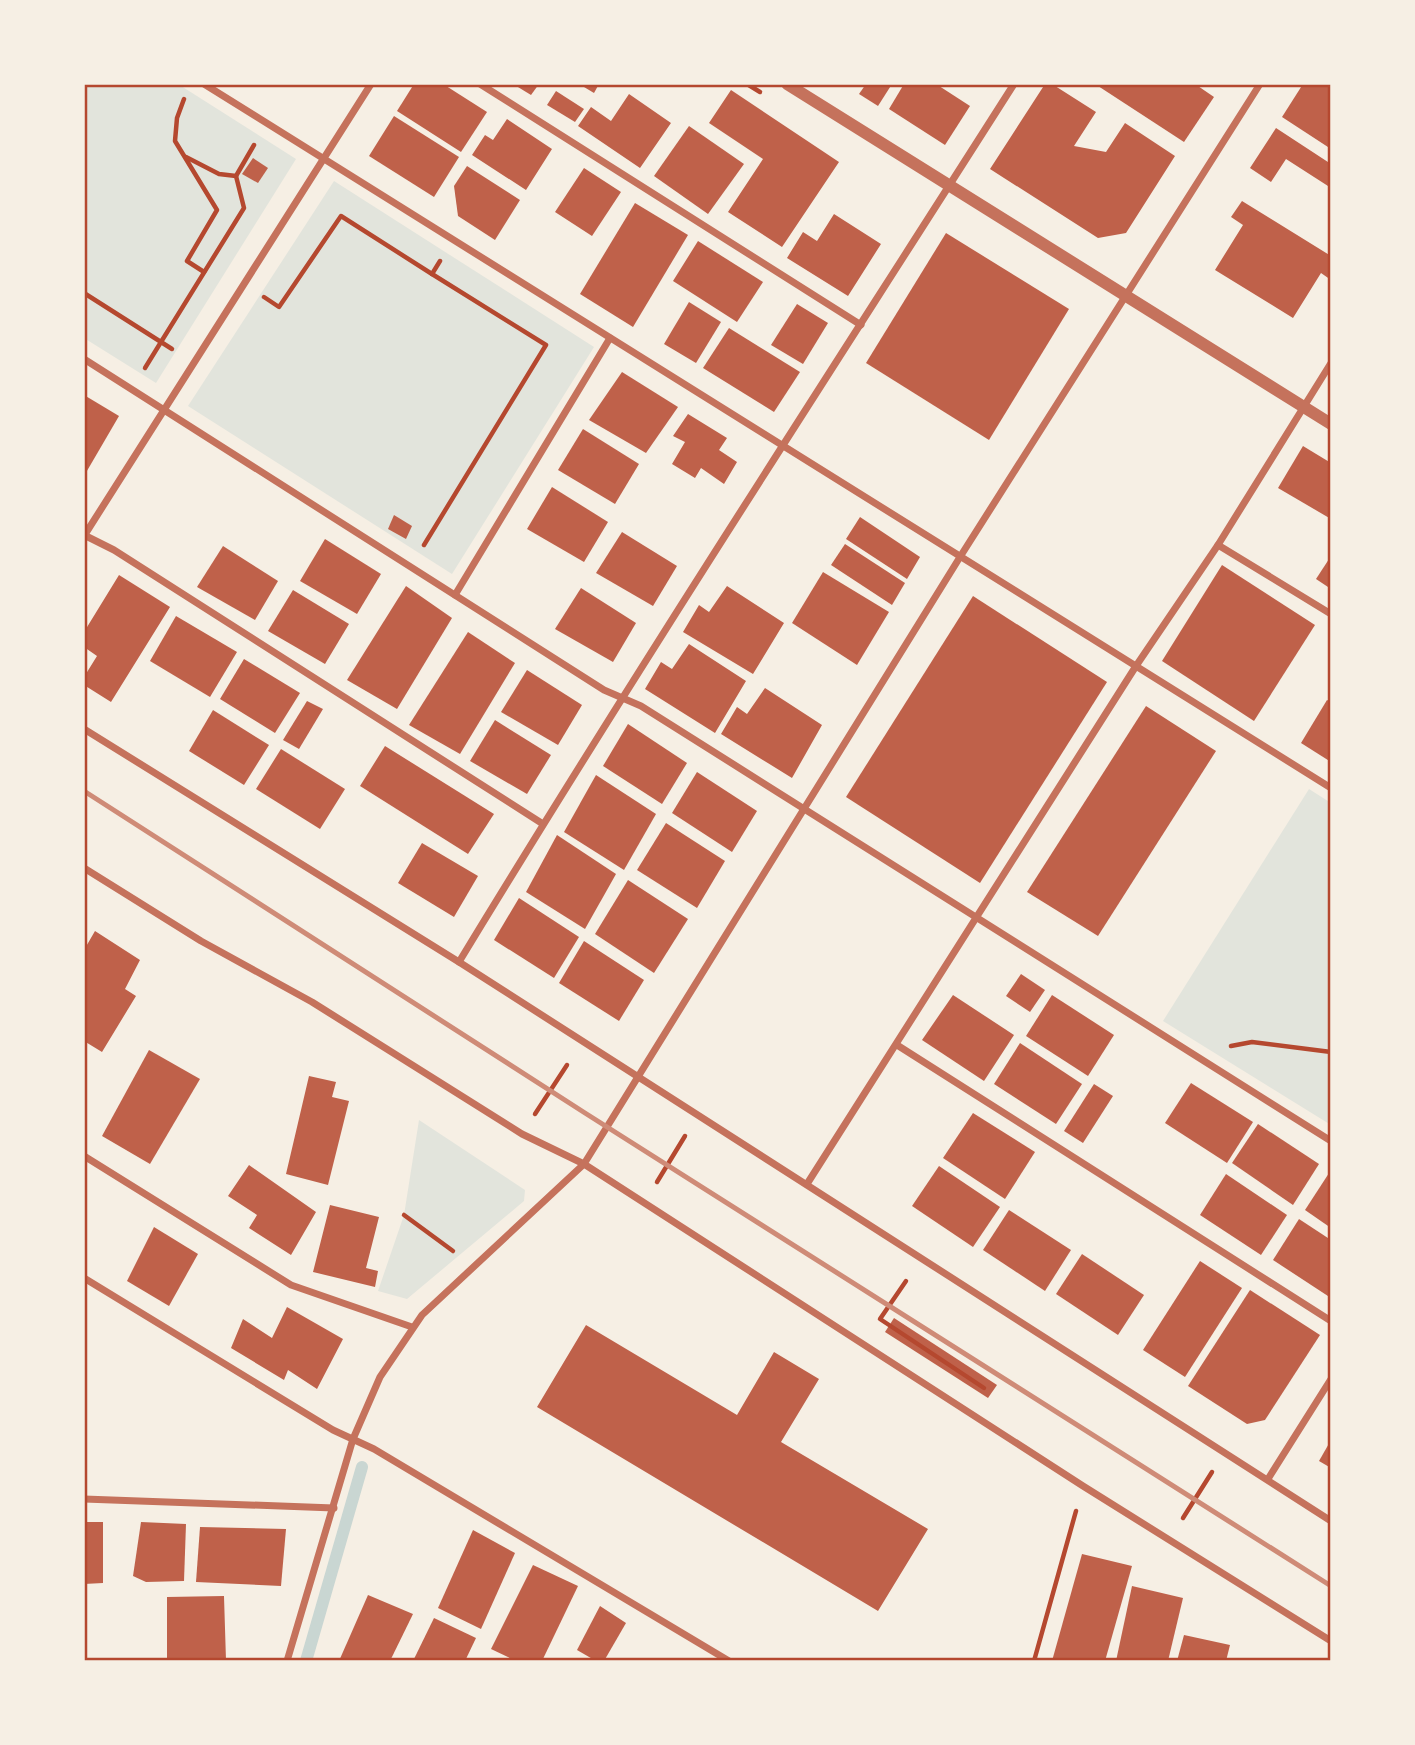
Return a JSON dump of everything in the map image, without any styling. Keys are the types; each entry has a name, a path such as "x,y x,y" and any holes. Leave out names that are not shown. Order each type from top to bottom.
{"street":[{"path":"204,84 1331,788"},
{"path":"370,84 84,535 114,550 542,824"},
{"path":"480,84 861,325"},
{"path":"787,84 1331,424"},
{"path":"459,962 542,824 781,445 861,325 1014,84"},
{"path":"287,1661 353,1439 380,1377 422,1315 584,1164 960,557 1260,84"},
{"path":"456,595 610,338"},
{"path":"84,359 604,690 641,706 1331,1140"},
{"path":"807,1184 1136,666 1218,545 1331,363"},
{"path":"1218,545 1331,614"},
{"path":"84,729 459,962 1331,1521"},
{"path":"84,868 201,941 312,1002 522,1134 584,1164 1083,1486 1331,1641"},
{"path":"897,1045 1331,1321"},
{"path":"84,1156 291,1285 412,1327"},
{"path":"84,1278 333,1430 373,1449 729,1661"},
{"path":"1268,1479 1331,1379"},
{"path":"84,1499 334,1508"}],"path":[{"path":"186,94 174,134 182,154 217,210 187,261 205,272"},
{"path":"132,390 244,208 236,176 268,124"},
{"path":"182,154 219,174 236,176"},
{"path":"244,285 279,307 341,216 546,345 410,566"},
{"path":"432,274 453,240"},
{"path":"84,293 194,362"},
{"path":"1211,1066 1227,1048 1252,1042 1331,1052"},
{"path":"530,1120 567,1065"},
{"path":"656,1185 690,1129"},
{"path":"404,1214 459,1256"},
{"path":"906,1281 880,1319 994,1394"},
{"path":"1177,1528 1205,1483"},
{"path":"1034,1661 1083,1486"}],"shaded area":[{"path":"84,84 178,84 296,159 156,383 84,338"},
{"path":"334,181 594,347 452,574 188,406"},
{"path":"1309,789 1331,803 1331,1125 1163,1021"},
{"path":"419,1120 525,1190 524,1201 407,1299 378,1291 404,1215"}],"building":[{"path":"414,84 443,84 487,112 461,152 397,111"},
{"path":"513,84 539,84 531,95"},
{"path":"579,84 599,84 594,93"},
{"path":"866,84 892,84 878,106 859,94"},
{"path":"904,84 936,84 970,106 945,145 889,109"},
{"path":"1045,84 1052,84 1096,112 1074,146 1106,152 1125,123 1175,156 1126,233 1098,238 990,169"},
{"path":"1095,84 1195,84 1214,97 1184,142"},
{"path":"1303,84 1327,84 1331,87 1331,149 1282,117"},
{"path":"731,90 839,162 782,247 728,212 763,159 709,123"},
{"path":"556,91 584,109 575,122 547,105"},
{"path":"629,94 671,123 640,168 578,126 591,107 611,121"},
{"path":"394,116 459,157 434,197 369,156"},
{"path":"507,119 552,149 526,190 472,155 485,135 493,140"},
{"path":"689,126 744,164 708,214 654,176"},
{"path":"1276,128 1331,164 1331,182 1328,186 1286,159 1271,182 1250,168"},
{"path":"253,158 268,168 258,183 242,174"},
{"path":"467,166 520,200 495,240 458,216 454,186"},
{"path":"584,168 621,192 592,236 555,212"},
{"path":"1242,201 1331,256 1331,280 1321,273 1293,318 1215,270 1243,225 1231,217"},
{"path":"635,203 688,235 633,327 580,294"},
{"path":"834,214 881,244 848,296 787,258 803,232 817,241"},
{"path":"946,233 1069,309 989,440 866,363"},
{"path":"698,241 763,282 737,322 673,281"},
{"path":"689,302 721,322 696,363 664,344"},
{"path":"797,304 828,323 803,364 771,345"},
{"path":"729,328 800,372 774,412 703,368"},
{"path":"622,372 678,407 646,453 589,420"},
{"path":"84,395 119,416 84,476"},
{"path":"688,414 727,438 719,450 737,462 724,484 701,468 695,478 672,464 685,442 673,436"},
{"path":"583,429 639,464 615,504 558,470"},
{"path":"1303,446 1331,463 1331,519 1278,488"},
{"path":"552,487 608,522 584,562 527,529"},
{"path":"394,515 412,526 406,539 388,529"},
{"path":"860,517 920,557 907,579 846,539"},
{"path":"622,532 677,566 653,606 596,573"},
{"path":"325,539 381,574 357,614 300,581"},
{"path":"845,544 905,583 892,605 831,565"},
{"path":"223,546 278,581 255,620 197,587"},
{"path":"1331,556 1331,589 1316,579"},
{"path":"1222,565 1315,625 1254,721 1162,661"},
{"path":"823,572 889,612 857,665 792,623"},
{"path":"119,575 170,607 111,702 84,685 84,677 97,656 84,647 84,632"},
{"path":"406,586 452,618 397,709 347,680"},
{"path":"727,586 784,623 753,674 683,632 699,605 709,612"},
{"path":"581,588 636,623 613,662 555,629"},
{"path":"293,590 349,624 325,664 268,631"},
{"path":"973,596 1107,682 980,883 846,797"},
{"path":"176,616 237,652 210,697 150,661"},
{"path":"468,632 515,663 460,754 409,725"},
{"path":"689,644 746,681 715,733 645,689 661,662 672,669"},
{"path":"244,659 300,693 275,733 220,699"},
{"path":"527,670 582,705 558,745 501,712"},
{"path":"765,688 822,725 792,778 721,734 737,707 747,714"},
{"path":"1327,700 1331,702 1331,762 1301,743"},
{"path":"307,701 323,709 299,749 283,740"},
{"path":"1146,706 1216,751 1098,936 1027,892"},
{"path":"213,710 269,745 244,785 189,751"},
{"path":"495,720 551,755 527,794 470,761"},
{"path":"628,724 687,763 662,804 603,766"},
{"path":"385,746 494,814 468,854 360,786"},
{"path":"281,749 345,789 320,829 256,789"},
{"path":"697,772 757,811 732,852 672,813"},
{"path":"596,775 656,814 624,870 564,832"},
{"path":"666,823 725,861 697,908 637,870"},
{"path":"557,835 616,874 585,929 526,892"},
{"path":"422,843 478,876 454,917 398,883"},
{"path":"628,880 688,919 654,973 595,934"},
{"path":"519,898 579,937 554,978 494,940"},
{"path":"95,931 140,960 125,989 136,996 102,1052 84,1041 84,950"},
{"path":"584,941 644,980 619,1021 559,983"},
{"path":"1021,974 1045,990 1030,1012 1006,996"},
{"path":"953,995 1014,1035 984,1081 922,1040"},
{"path":"1052,995 1114,1035 1088,1076 1026,1036"},
{"path":"1020,1043 1082,1084 1056,1124 994,1084"},
{"path":"149,1050 200,1079 150,1164 102,1136"},
{"path":"309,1076 336,1082 332,1097 349,1101 328,1185 286,1174"},
{"path":"1191,1083 1253,1122 1227,1163 1165,1123"},
{"path":"1094,1084 1113,1096 1083,1143 1064,1131"},
{"path":"973,1113 1035,1152 1005,1199 943,1158"},
{"path":"1258,1124 1319,1164 1293,1205 1232,1163"},
{"path":"249,1165 316,1212 291,1255 249,1228 257,1215 228,1196"},
{"path":"939,1166 1000,1207 973,1247 912,1206"},
{"path":"1331,1170 1331,1228 1305,1210"},
{"path":"1226,1174 1287,1215 1261,1255 1200,1215"},
{"path":"330,1205 379,1217 366,1268 378,1271 375,1287 313,1272"},
{"path":"1009,1210 1071,1250 1045,1291 983,1250"},
{"path":"1299,1219 1331,1240 1331,1298 1273,1260"},
{"path":"154,1227 198,1254 169,1306 127,1281"},
{"path":"1082,1254 1144,1295 1118,1335 1056,1294"},
{"path":"1200,1261 1242,1288 1185,1377 1143,1350"},
{"path":"1250,1290 1320,1335 1265,1420 1247,1424 1188,1386"},
{"path":"287,1307 343,1339 317,1389 288,1370 284,1380 231,1348 243,1319 272,1338"},
{"path":"894,1318 997,1385 988,1398 885,1332"},
{"path":"586,1325 737,1415 774,1352 819,1379 781,1442 928,1529 878,1611 537,1407"},
{"path":"1331,1440 1331,1468 1319,1461"},
{"path":"84,1522 103,1522 103,1583 84,1584"},
{"path":"141,1522 186,1524 184,1581 146,1582 133,1576"},
{"path":"200,1527 286,1529 281,1586 196,1582"},
{"path":"473,1530 515,1553 481,1629 438,1608"},
{"path":"1082,1554 1132,1566 1105,1661 1052,1661"},
{"path":"533,1565 578,1586 542,1661 516,1661 491,1649"},
{"path":"1132,1586 1183,1598 1168,1661 1116,1661"},
{"path":"368,1595 413,1614 390,1661 339,1661"},
{"path":"224,1596 226,1661 167,1661 167,1597"},
{"path":"600,1606 626,1623 604,1661 596,1661 577,1650"},
{"path":"434,1618 476,1638 465,1661 413,1661"},
{"path":"1184,1635 1230,1645 1226,1661 1177,1661"}],"waterway":[{"path":"306,1661 362,1467"}],"railway":[{"path":"84,791 585,1113 1331,1586"}]}
